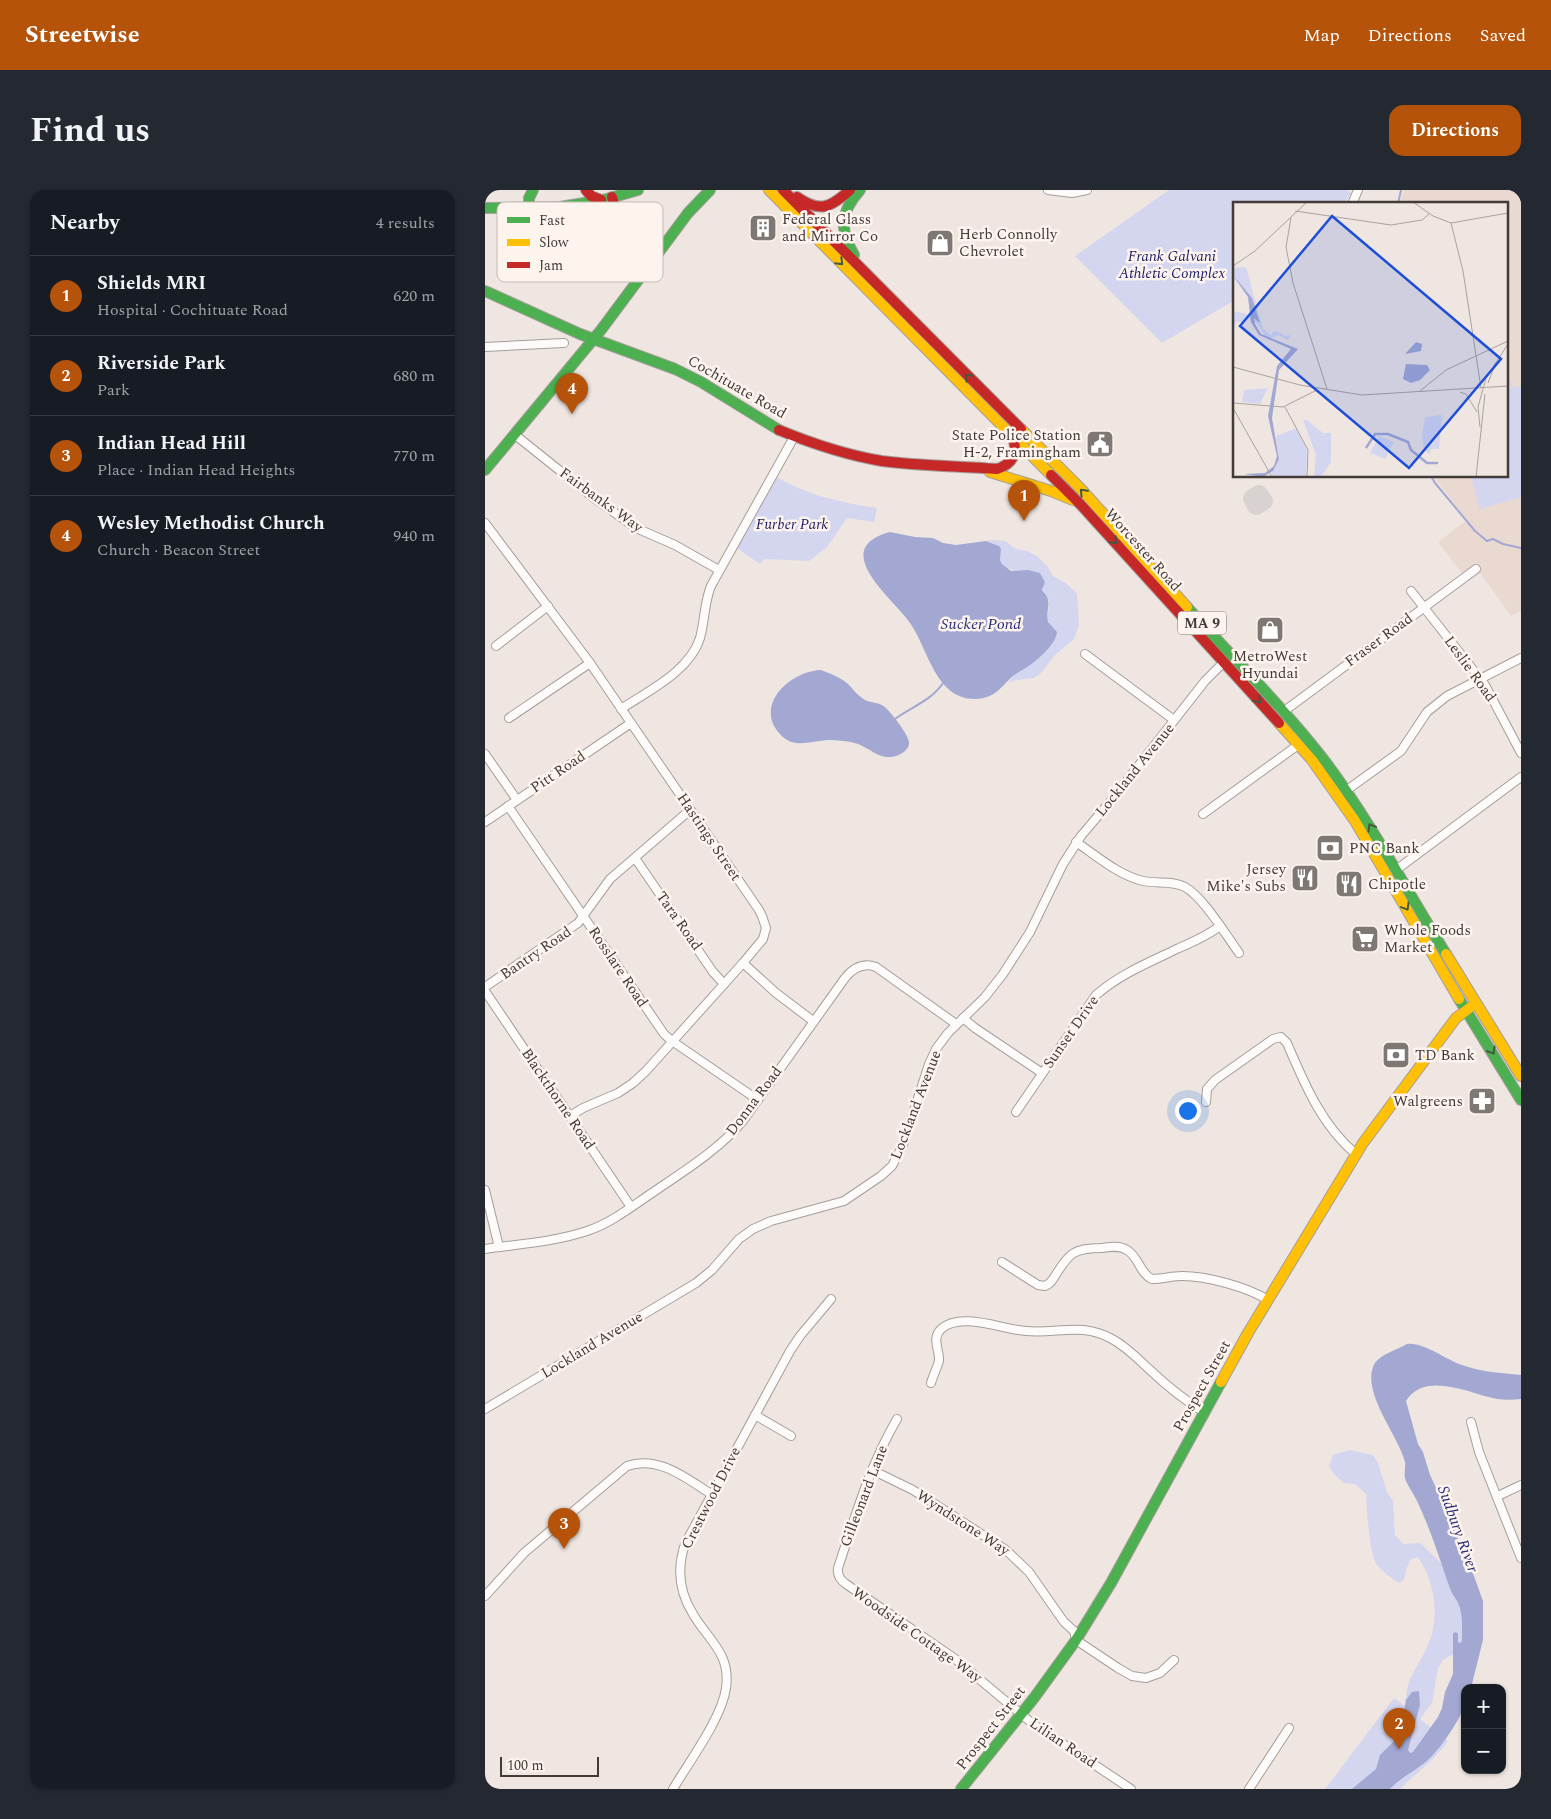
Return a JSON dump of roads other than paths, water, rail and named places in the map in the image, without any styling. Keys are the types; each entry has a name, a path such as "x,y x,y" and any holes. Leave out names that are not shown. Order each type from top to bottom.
{"main road":[{"path":"529,202 533,190"},
{"path":"586,190 594,198 603,199 605,202"},
{"path":"587,202 639,190"},
{"path":"663,247 688,213 710,190"},
{"name":"Worcester Road","path":"769,190 1081,505 1323,774 1350,813 1521,1100"},
{"path":"785,190 807,204 821,208 834,203 850,190"},
{"name":"Worcester Road","path":"785,190 1081,489 1317,751 1347,790 1521,1076"},
{"path":"860,190 848,205 843,220 843,228 849,246 876,284"},
{"path":"485,470 593,339 636,282"},
{"name":"Cochituate Road","path":"485,291 593,339 651,358 688,375 764,422 794,437 837,452 871,459 985,470 1062,495 1081,505"},
{"name":"Cochituate Road","path":"985,470 1001,468 1013,459 1016,450 1013,436"},
{"name":"Prospect Street","path":"961,1789 1077,1640 1268,1300 1356,1154 1456,1018 1477,1004"}],"street":[{"path":"1048,190 1072,193 1087,190"},
{"path":"1353,202 1357,190"},
{"path":"485,347 564,343"},
{"name":"Fairbanks Way","path":"514,434 587,493 629,523 642,531 675,545 719,570"},
{"path":"621,709 678,670 689,658 699,639 706,600 719,570 794,437"},
{"name":"Hastings Street","path":"485,523 590,663 759,910 766,928 763,939 743,963 646,1071 626,1088 569,1116"},
{"name":"Fraser Road","path":"1283,712 1476,569"},
{"name":"Leslie Road","path":"1411,591 1480,678 1490,693 1521,753"},
{"path":"496,646 548,606"},
{"path":"1085,654 1174,720"},
{"path":"1347,790 1401,751 1421,720 1437,703 1480,678 1521,658"},
{"name":"Lockland Avenue","path":"485,1409 696,1283 712,1270 739,1239 753,1229 771,1221 844,1201 881,1176 892,1166 900,1153 933,1056 942,1041 956,1024 998,982 1025,941 1076,842 1205,682 1224,662"},
{"path":"509,718 590,663"},
{"name":"Pitt Road","path":"485,822 631,723"},
{"path":"1203,814 1298,744"},
{"path":"485,754 517,800"},
{"path":"1396,870 1521,777"},
{"name":"Rosslare Road","path":"508,806 660,1029 672,1041 758,1100"},
{"name":"Bantry Road","path":"485,989 573,928 584,918 605,884 690,810"},
{"path":"1076,842 1113,868 1128,876 1143,881 1174,884 1187,888 1203,904 1239,953"},
{"name":"Tara Road","path":"635,858 713,972 724,984"},
{"name":"Sunset Drive","path":"1016,1112 1089,1003 1104,988 1131,971 1203,937 1219,926"},
{"path":"743,963 776,993 813,1021"},
{"name":"Donna Road","path":"485,1249 567,1236 586,1231 611,1220 714,1150 736,1129 849,972 859,966 870,965 882,971 956,1024"},
{"name":"Blackthorne Road","path":"485,989 631,1207"},
{"path":"963,1018 1042,1073"},
{"path":"1205,1102 1207,1089 1215,1080 1273,1039 1281,1037 1287,1043 1314,1101 1342,1141 1356,1154"},
{"path":"485,1190 499,1247"},
{"path":"1001,1262 1034,1283 1045,1286 1051,1283 1066,1258 1077,1250 1117,1247 1131,1253 1146,1275 1152,1279 1177,1276 1203,1278 1256,1293 1268,1300"},
{"name":"Crestwood Drive","path":"673,1789 718,1713 726,1686 727,1671 723,1657 716,1644 692,1613 683,1590 680,1575 681,1559 685,1544 795,1343 831,1299"},
{"path":"931,1382 938,1362 936,1337 942,1328 951,1324 981,1322 1028,1332 1077,1329 1095,1332 1117,1342 1131,1352 1183,1399 1204,1412"},
{"path":"755,1415 791,1436"},
{"name":"Gilleonard Lane","path":"838,1575 838,1568 872,1470 880,1450 897,1419"},
{"path":"1471,1422 1479,1452 1521,1558"},
{"path":"485,1596 524,1553 627,1466 641,1462 655,1464 671,1470 711,1494"},
{"name":"Wyndstone Way","path":"872,1470 913,1490 1013,1555 1035,1579 1064,1622 1074,1632 1077,1640"},
{"path":"1497,1496 1521,1485"},
{"name":"Woodside Cottage Way","path":"838,1575 846,1584 954,1658 1021,1714"},
{"path":"1077,1640 1124,1672 1139,1678 1153,1676 1166,1669 1174,1660"},
{"name":"Lilian Road","path":"1021,1714 1131,1789"},
{"path":"1249,1789 1289,1728"}],"water":[{"name":"Sucker Pond","path":"890,532 933,538 943,543 956,545 986,541 999,546 1001,549 1000,560 1011,571 1028,570 1040,573 1045,582 1042,590 1048,598 1048,622 1057,632 1048,649 990,696 975,699 961,697 951,691 934,670 910,623 870,575 864,562 864,550 872,540"},
{"path":"821,670 848,684 865,700 886,708 908,738 909,745 905,751 896,756 886,757 847,741 828,740 796,743 784,738 772,722 771,711 773,701 779,691 798,676"},
{"path":"1407,1344 1414,1344 1469,1367 1491,1372 1521,1375 1521,1399 1497,1399 1449,1386 1436,1385 1414,1392 1406,1401 1418,1444 1423,1452 1430,1475 1449,1515 1464,1555 1470,1565 1483,1601 1483,1640 1472,1684 1461,1684 1461,1713 1458,1720 1432,1756 1390,1789 1352,1789 1376,1769 1380,1755 1396,1739 1400,1732 1406,1700 1412,1692 1419,1691 1420,1705 1408,1750 1410,1753 1413,1752 1438,1717 1442,1708 1445,1692 1453,1674 1453,1633 1456,1632 1458,1634 1458,1642 1462,1641 1460,1607 1450,1588 1422,1511 1405,1479 1405,1462 1373,1390 1371,1378 1373,1367 1383,1356"}],"waterway":[{"path":"1398,202 1401,190"},
{"path":"1432,478 1475,531 1487,541 1493,539 1503,544 1521,548"},
{"path":"895,719 933,695 943,683"}],"place":[{"name":"Federal Glass and Mirror Co","path":"763,228"},
{"name":"Herb Connolly Chevrolet","path":"940,243"},
{"name":"Wesley Methodist Church","path":"572,414"},
{"name":"State Police Station H-2, Framingham","path":"1100,444"},
{"name":"Shields MRI","path":"1024,521"},
{"name":"MetroWest Hyundai","path":"1270,630"},
{"name":"PNC Bank","path":"1330,848"},
{"name":"Jersey Mike's Subs","path":"1305,878"},
{"name":"Chipotle","path":"1349,884"},
{"name":"Whole Foods Market","path":"1365,939"},
{"name":"TD Bank","path":"1396,1055"},
{"name":"Walgreens","path":"1482,1101"},
{"name":"Indian Head Hill","path":"564,1549"},
{"name":"Riverside Park","path":"1399,1749"}],"park label":[{"name":"Frank Galvani Athletic Complex","path":"1172,264"},
{"name":"Furber Park","path":"792,524"}],"water label":[{"name":"Sudbury River","path":"1458,1529"}]}
